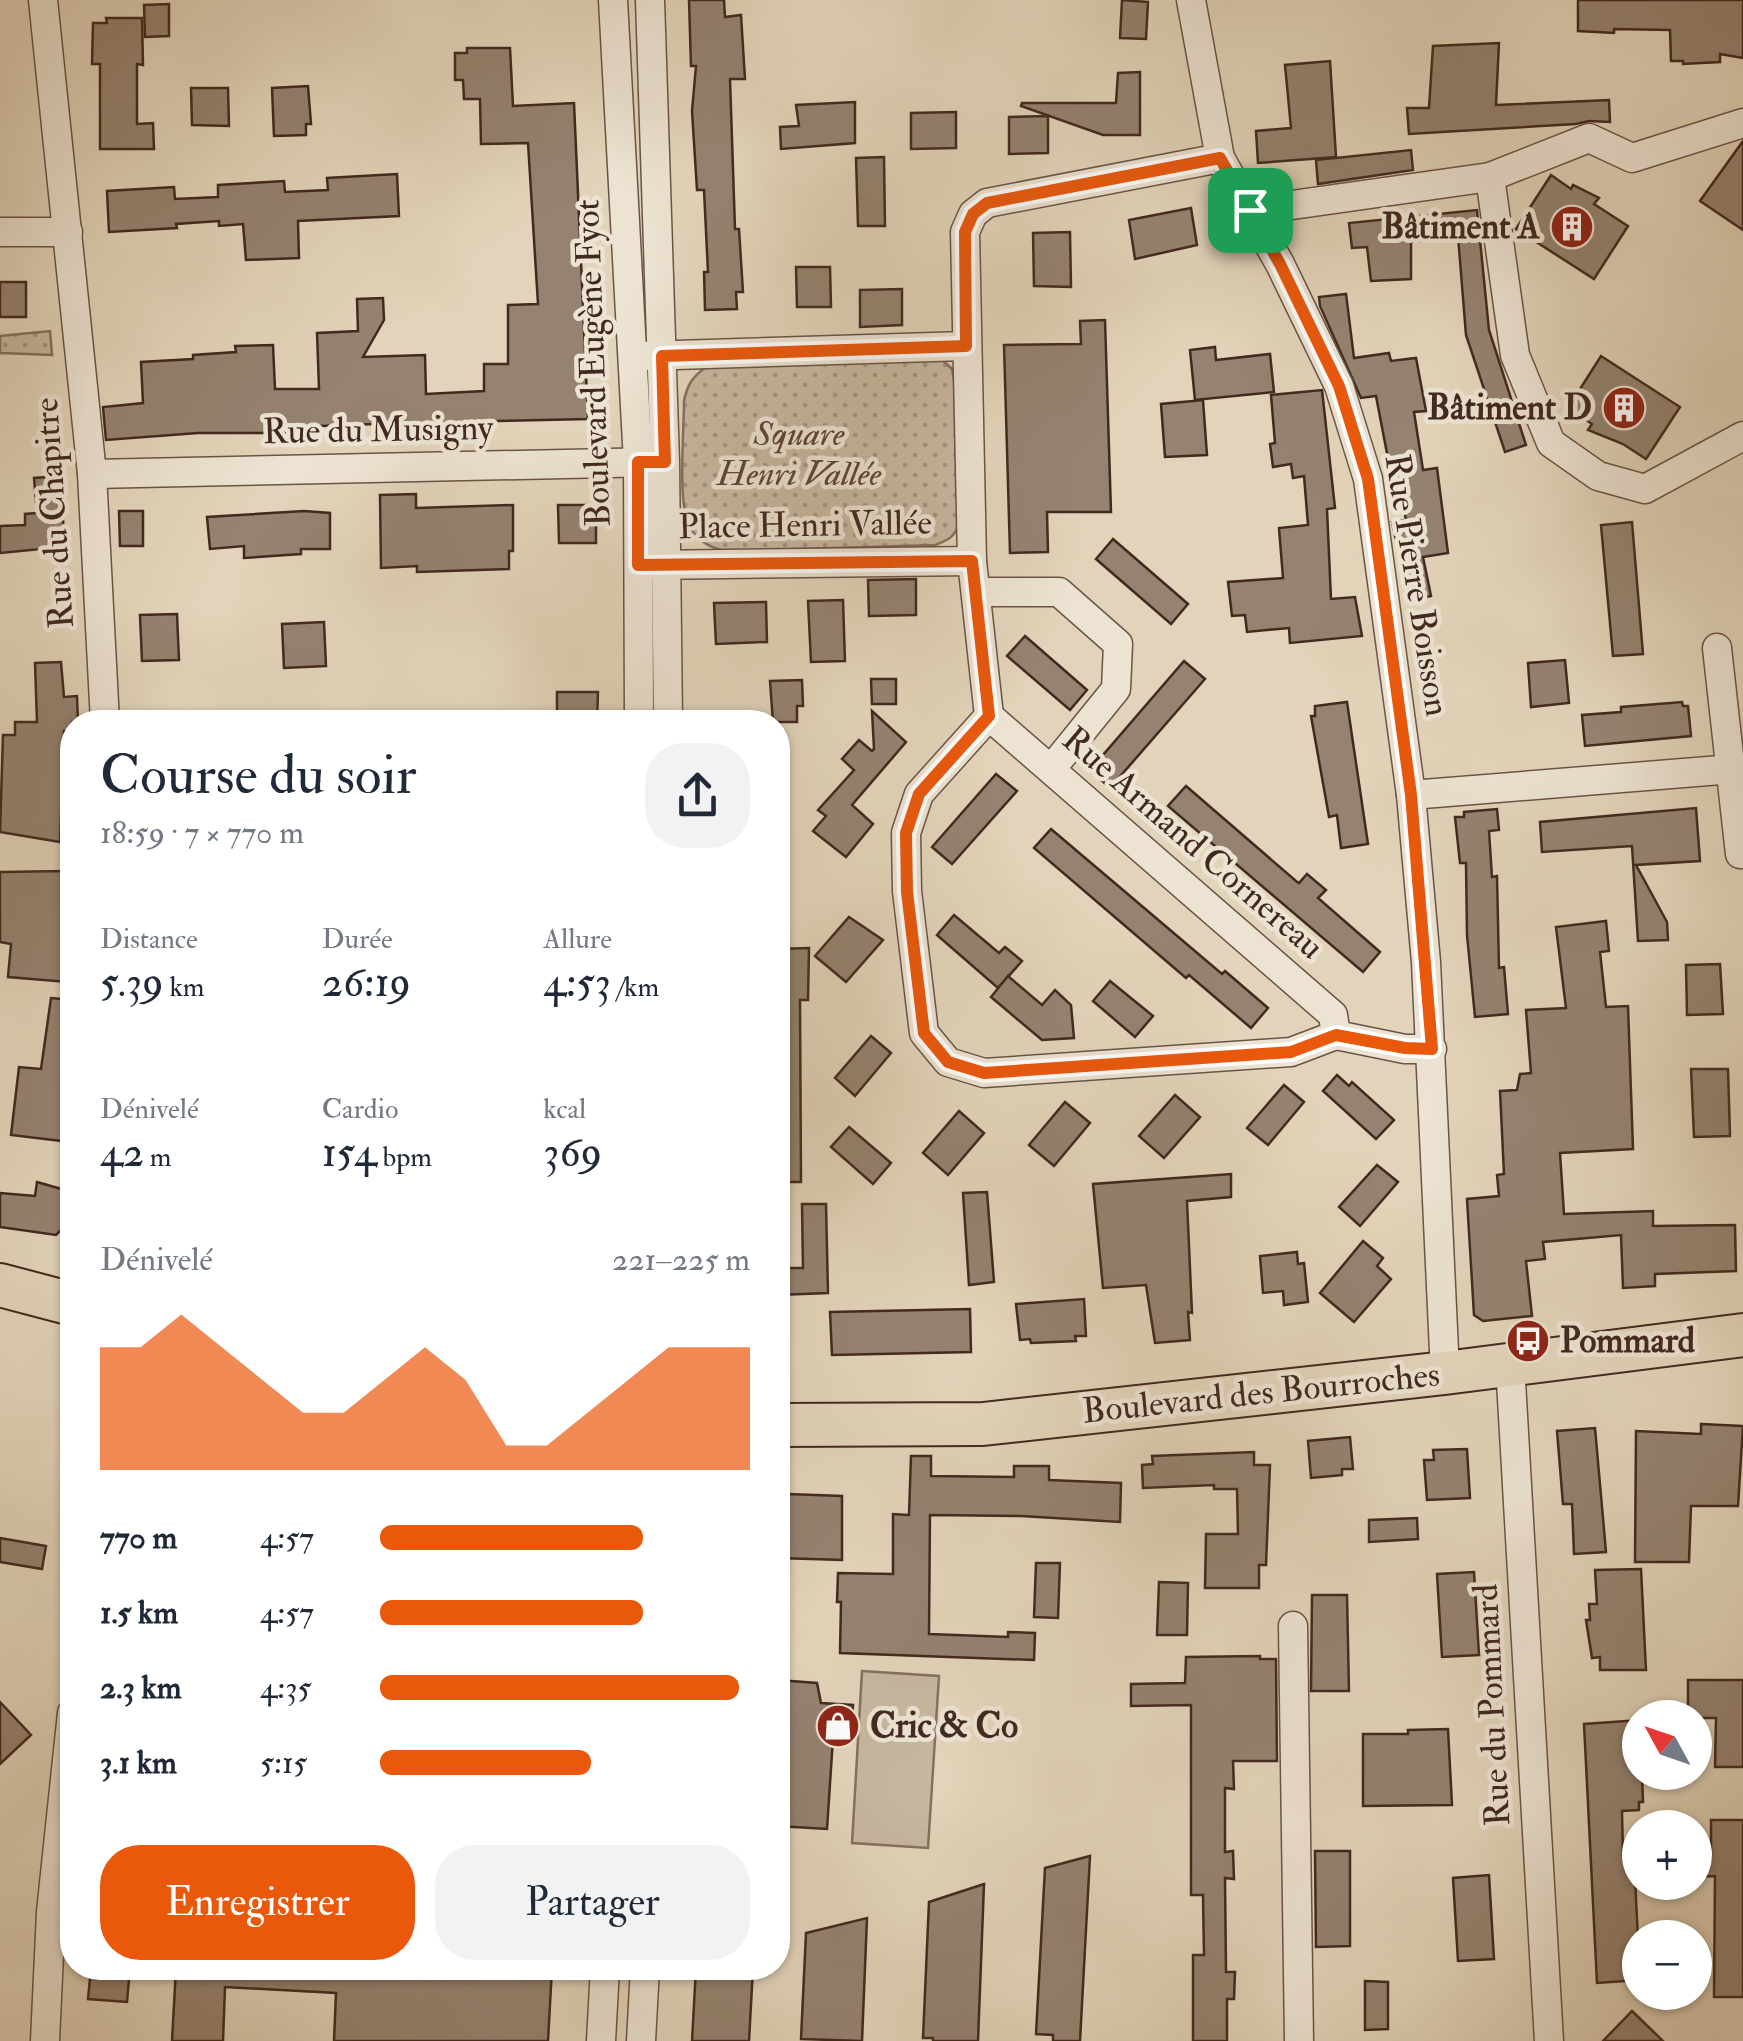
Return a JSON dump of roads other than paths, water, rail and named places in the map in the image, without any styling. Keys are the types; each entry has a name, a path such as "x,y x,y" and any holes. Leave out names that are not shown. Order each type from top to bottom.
{"main road":[{"path":"0,1286 60,1301"},
{"name":"Boulevard des Bourroches","path":"790,1424 983,1424 1445,1374 1743,1335"}],"street":[{"name":"Rue du Chapitre","path":"43,0 92,474 104,710"},
{"name":"Boulevard Eugène Fyot","path":"612,0 632,357 652,462"},
{"name":"Boulevard Eugène Fyot","path":"640,710 652,565 652,462 662,356 650,0"},
{"name":"Rue Pierre Boisson","path":"1191,0 1220,158 1280,264 1339,386 1368,479 1411,795 1432,1049 1445,1374"},
{"path":"1250,210 1490,177 1590,138 1632,158 1743,123"},
{"path":"1220,158 987,203 973,214 965,232 972,561 989,716 919,794 906,833 907,892 924,1033 948,1062 984,1073 1291,1052 1336,1035 1432,1049"},
{"path":"1490,177 1515,356 1551,443 1598,476 1645,489 1743,436"},
{"path":"0,232 68,232"},
{"path":"632,357 966,346"},
{"name":"Rue du Musigny","path":"92,474 652,462"},
{"name":"Place Henri Vallée","path":"652,565 972,561"},
{"name":"Boulevard Eugène Fyot","path":"652,565 667,710"},
{"path":"976,592 1059,592 1118,644 1116,689 1052,768"},
{"path":"1717,648 1740,854"},
{"name":"Rue Armand Cornereau","path":"989,716 1333,1015 1336,1035"},
{"path":"1411,795 1733,770"},
{"name":"Rue du Pommard","path":"1510,1364 1549,2041"},
{"path":"1294,1626 1299,2041"},
{"path":"45,2041 60,1832"},
{"path":"601,2041 604,1980"},
{"path":"641,2041 644,1980"}],"place":[{"name":"Bâtiment A","path":"1572,227"},
{"name":"Bâtiment D","path":"1624,408"},
{"name":"Pommard","path":"1528,1341"},
{"name":"Cric & Co","path":"838,1726"}],"park label":[{"name":"Square Henri Vallée","path":"799,454"}]}
